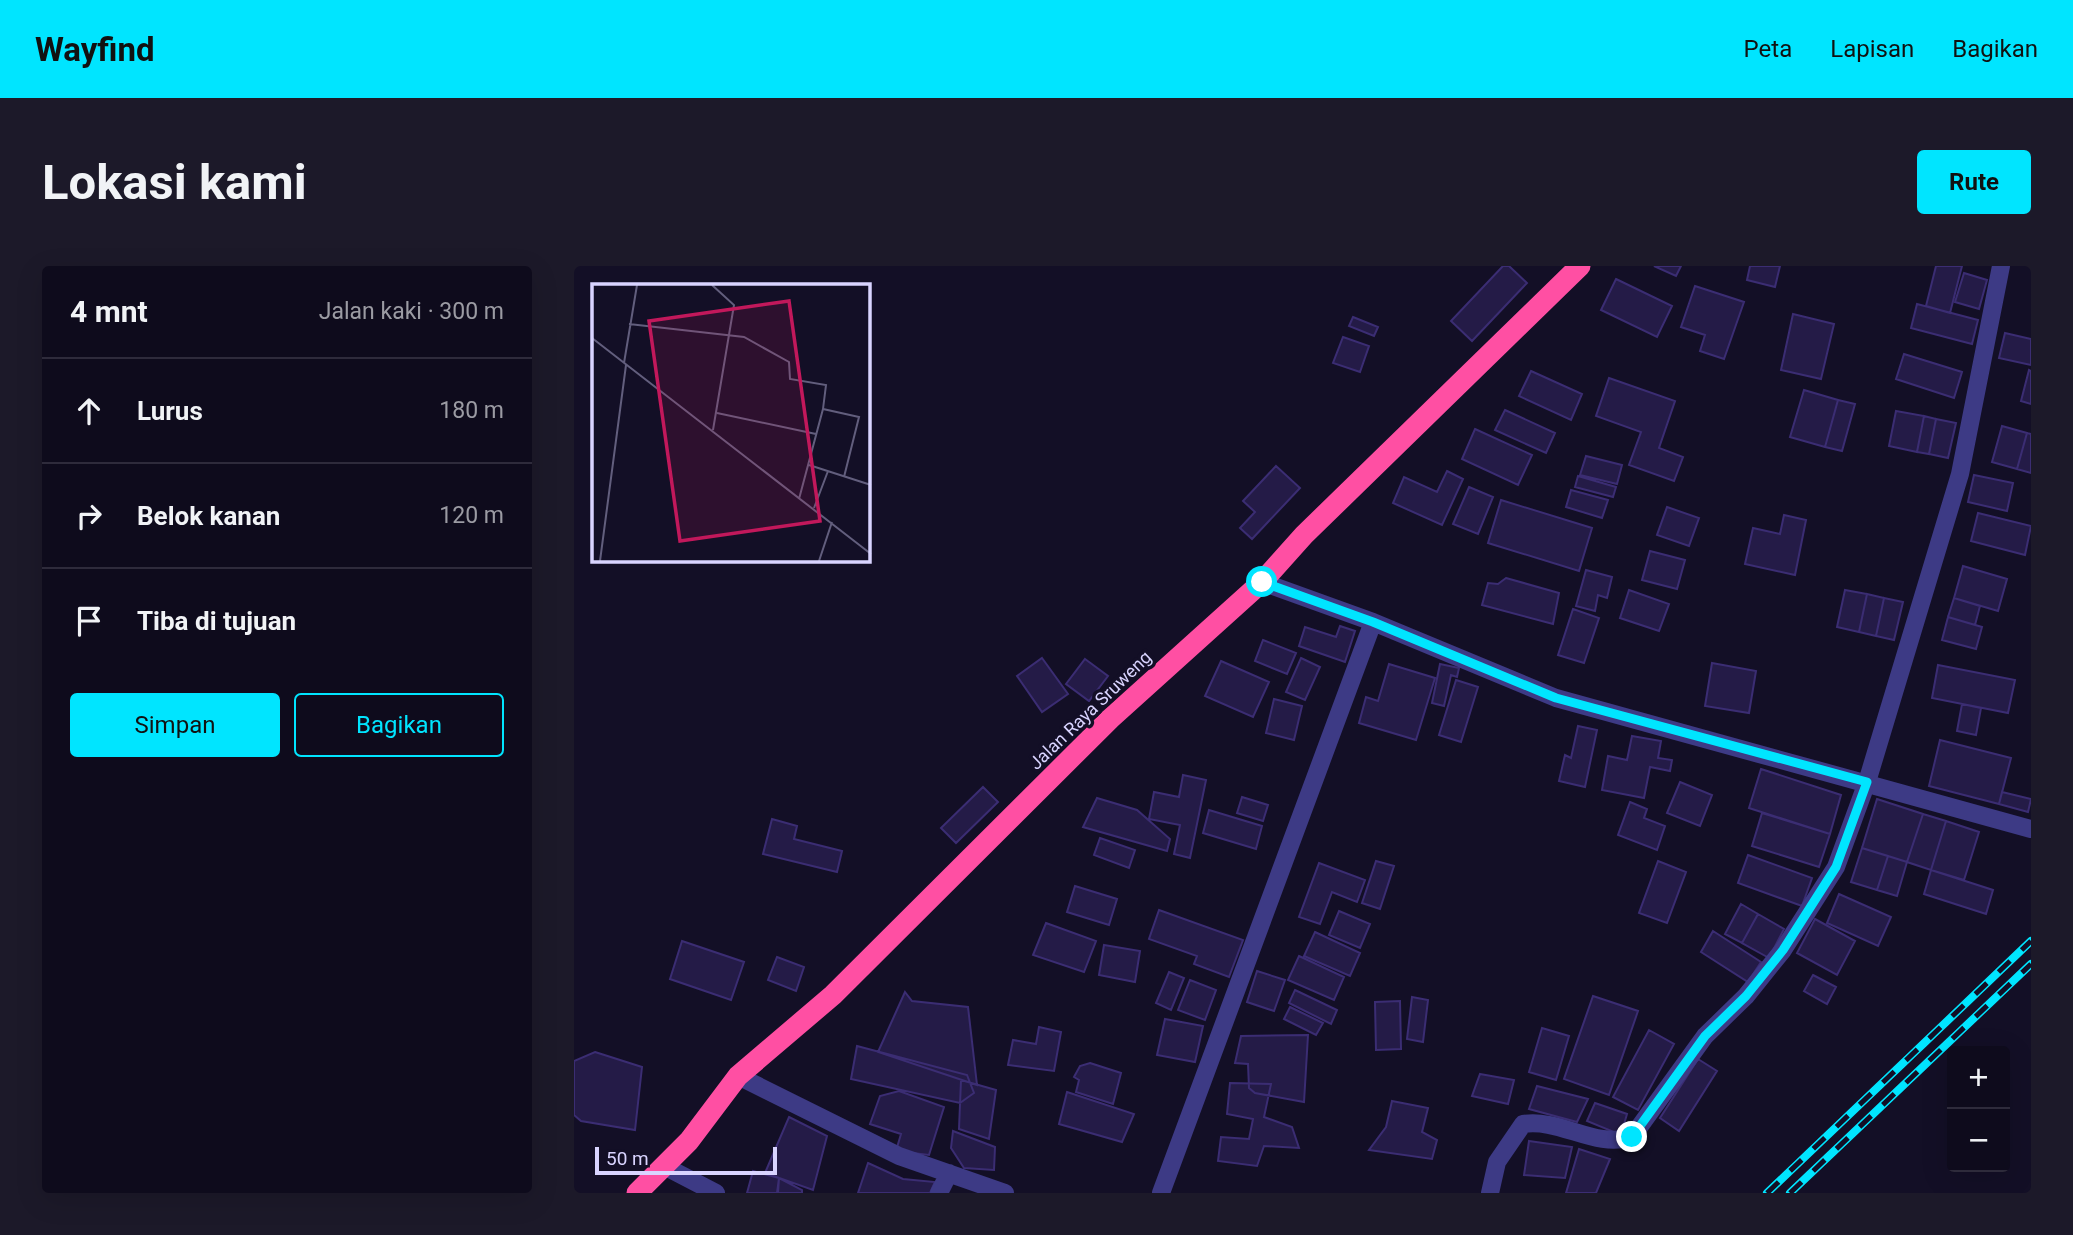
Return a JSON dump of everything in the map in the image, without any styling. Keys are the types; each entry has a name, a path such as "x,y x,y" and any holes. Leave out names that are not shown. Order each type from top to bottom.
{"highway":[{"name":"Jalan Raya Sruweng","path":"637,1193 666,1167 738,1076 833,995 1110,719 1262,582 1304,535 1580,266"}],"street":[{"path":"1490,1193 1496,1162 1523,1124 1542,1121 1586,1136 1620,1141 1632,1137 1705,1036 1746,996 1783,950 1836,867 1867,782 1960,474 2001,266"},
{"path":"1262,582 1373,622 1556,698 2031,829"},
{"path":"1161,1193 1373,622"},
{"path":"738,1076 899,1156 1005,1193"},
{"path":"666,1167 716,1193"},
{"path":"939,1193 949,1173"}],"building":[{"path":"1503,266 1509,266 1527,283 1472,341 1451,321"},
{"path":"1654,266 1681,266 1676,276"},
{"path":"1750,266 1780,266 1775,287 1747,280"},
{"path":"1936,266 1962,266 1950,313 1926,306"},
{"path":"1964,273 1987,280 1979,309 1955,302"},
{"path":"1616,279 1672,306 1657,337 1601,310"},
{"path":"1695,286 1744,302 1724,359 1700,351 1705,335 1681,327"},
{"path":"1917,304 1978,320 1972,344 1911,328"},
{"path":"1793,314 1834,324 1821,379 1781,370"},
{"path":"1353,317 1378,327 1374,336 1349,326"},
{"path":"2005,333 2031,339 2031,365 1999,358"},
{"path":"1343,337 1369,346 1360,372 1333,363"},
{"path":"1904,354 1962,372 1954,398 1896,379"},
{"path":"2029,370 2031,371 2031,404 2021,401"},
{"path":"1531,371 1582,394 1571,420 1519,396"},
{"path":"1609,378 1675,401 1659,448 1683,457 1674,481 1629,465 1641,432 1596,416"},
{"path":"1804,390 1838,400 1825,447 1790,437"},
{"path":"1838,400 1855,404 1842,451 1825,447"},
{"path":"1505,410 1555,433 1546,453 1495,430"},
{"path":"1896,411 1924,416 1917,452 1889,446"},
{"path":"1924,416 1936,419 1929,454 1917,452"},
{"path":"1936,419 1956,423 1948,458 1929,454"},
{"path":"2002,426 2027,433 2017,469 1992,462"},
{"path":"1475,429 1532,455 1518,485 1462,459"},
{"path":"2027,433 2031,434 2031,473 2017,469"},
{"path":"1586,456 1622,465 1617,484 1580,475"},
{"path":"1276,466 1300,488 1252,539 1240,528 1255,512 1243,501"},
{"path":"1447,471 1463,479 1442,525 1393,503 1404,477 1437,492"},
{"path":"1974,475 2013,483 2007,511 1968,502"},
{"path":"1578,476 1616,487 1613,497 1575,487"},
{"path":"1469,487 1493,497 1478,534 1453,524"},
{"path":"1571,490 1608,500 1602,518 1566,507"},
{"path":"1501,500 1592,528 1579,571 1488,543"},
{"path":"1667,507 1699,518 1689,546 1657,535"},
{"path":"1978,513 2031,526 2025,555 1971,541"},
{"path":"1784,515 1806,520 1795,575 1745,564 1753,528 1780,534"},
{"path":"1650,551 1685,560 1677,589 1642,580"},
{"path":"1963,566 2007,579 1998,611 1954,598"},
{"path":"1586,570 1612,577 1607,598 1598,595 1595,611 1576,606"},
{"path":"1506,578 1559,593 1553,624 1482,605 1488,583 1498,584"},
{"path":"1629,590 1669,604 1659,631 1620,618"},
{"path":"1845,590 1867,594 1859,632 1837,627"},
{"path":"1867,594 1884,598 1876,636 1859,632"},
{"path":"1884,598 1903,602 1894,640 1876,636"},
{"path":"1954,598 1980,606 1975,625 1948,617"},
{"path":"1573,609 1599,618 1584,663 1558,655"},
{"path":"1948,617 1982,627 1976,649 1942,640"},
{"path":"1340,626 1355,631 1345,662 1299,646 1305,627 1336,637"},
{"path":"1263,640 1296,653 1287,674 1255,661"},
{"path":"1042,658 1068,694 1042,712 1017,676"},
{"path":"1301,658 1320,667 1305,700 1286,692"},
{"path":"1085,659 1108,676 1089,701 1066,684"},
{"path":"1221,661 1269,682 1253,717 1205,696"},
{"path":"1712,663 1756,671 1749,713 1705,706"},
{"path":"1389,664 1435,678 1416,740 1359,723 1366,697 1378,701"},
{"path":"1440,664 1459,668 1457,677 1451,675 1444,706 1432,703"},
{"path":"1938,665 2015,680 2008,713 1932,698"},
{"path":"1456,680 1478,687 1461,742 1439,735"},
{"path":"1274,699 1302,706 1294,740 1266,733"},
{"path":"1962,704 1981,708 1976,735 1957,731"},
{"path":"1578,726 1597,730 1585,787 1559,781 1565,755 1571,758"},
{"path":"1632,736 1661,741 1658,758 1672,760 1670,771 1650,767 1644,798 1602,790 1608,756 1627,760"},
{"path":"1940,740 2011,758 1999,804 1929,786"},
{"path":"1761,769 1841,795 1830,834 1749,808"},
{"path":"1183,775 1206,780 1190,858 1174,854 1180,825 1149,819 1154,792 1179,797"},
{"path":"1680,782 1712,795 1700,826 1667,813"},
{"path":"983,787 998,802 956,843 941,828"},
{"path":"2002,792 2031,799 2028,812 1999,804"},
{"path":"1242,797 1268,805 1263,821 1237,813"},
{"path":"1097,798 1137,810 1170,839 1167,851 1083,827"},
{"path":"1877,799 1923,814 1907,862 1862,848"},
{"path":"1630,802 1647,809 1644,818 1665,826 1657,850 1618,835"},
{"path":"1209,810 1262,826 1256,849 1203,833"},
{"path":"1762,813 1830,834 1819,867 1752,846"},
{"path":"1923,814 1946,821 1931,870 1907,862"},
{"path":"772,819 797,826 794,839 842,851 837,872 763,854"},
{"path":"1946,821 1979,832 1964,880 1931,870"},
{"path":"1100,838 1135,850 1129,868 1094,855"},
{"path":"1862,848 1888,856 1877,890 1851,882"},
{"path":"1748,855 1812,878 1802,906 1738,883"},
{"path":"1888,856 1907,862 1897,896 1877,890"},
{"path":"1376,861 1394,866 1380,909 1362,903"},
{"path":"1658,861 1686,872 1667,923 1639,913"},
{"path":"1319,863 1365,880 1357,902 1332,892 1320,924 1299,917"},
{"path":"1931,870 1993,890 1986,914 1924,894"},
{"path":"1075,886 1117,899 1109,925 1067,912"},
{"path":"1839,894 1891,917 1878,946 1827,923"},
{"path":"1741,904 1758,914 1742,943 1725,934"},
{"path":"1159,910 1243,940 1229,977 1194,964 1197,956 1149,939"},
{"path":"1339,911 1370,924 1360,948 1329,935"},
{"path":"1758,914 1784,929 1769,958 1742,943"},
{"path":"1815,919 1855,941 1837,975 1797,953"},
{"path":"1046,923 1096,941 1084,972 1033,955"},
{"path":"1713,931 1761,962 1748,982 1701,952"},
{"path":"1315,932 1360,953 1350,976 1304,956"},
{"path":"682,941 744,962 731,1000 670,979"},
{"path":"1104,945 1140,951 1135,982 1099,975"},
{"path":"1299,956 1344,977 1334,1000 1288,980"},
{"path":"777,957 804,967 796,991 768,980"},
{"path":"1257,971 1285,980 1274,1011 1247,1002"},
{"path":"1169,972 1184,978 1171,1010 1156,1003"},
{"path":"1813,975 1836,987 1827,1004 1804,991"},
{"path":"1190,980 1216,990 1205,1020 1178,1010"},
{"path":"1295,990 1337,1010 1331,1024 1289,1003"},
{"path":"905,992 912,1001 968,1007 977,1085 878,1052"},
{"path":"1593,996 1638,1011 1609,1095 1564,1079"},
{"path":"1412,997 1428,1000 1423,1042 1407,1039"},
{"path":"1400,1001 1401,1049 1376,1050 1375,1002"},
{"path":"1290,1007 1323,1023 1316,1035 1284,1019"},
{"path":"1165,1019 1203,1026 1195,1062 1157,1055"},
{"path":"1039,1027 1061,1032 1054,1071 1008,1065 1013,1040 1036,1044"},
{"path":"1542,1028 1569,1036 1556,1080 1529,1072"},
{"path":"1649,1030 1674,1044 1638,1110 1613,1097"},
{"path":"1308,1035 1304,1102 1255,1093 1249,1088 1248,1064 1235,1063 1241,1036"},
{"path":"857,1046 967,1075 974,1093 960,1103 851,1079"},
{"path":"595,1052 642,1067 635,1130 581,1121 574,1115 574,1061"},
{"path":"1698,1059 1717,1071 1679,1131 1660,1118"},
{"path":"1090,1063 1121,1073 1113,1104 1076,1092 1079,1080 1074,1077 1080,1066"},
{"path":"1480,1074 1514,1080 1508,1104 1472,1096"},
{"path":"961,1080 996,1090 989,1139 959,1129"},
{"path":"1230,1083 1271,1084 1264,1117 1292,1127 1299,1148 1264,1146 1257,1166 1218,1161 1221,1137 1249,1139 1253,1119 1227,1114"},
{"path":"1537,1086 1588,1099 1577,1122 1529,1109"},
{"path":"899,1091 944,1107 929,1155 896,1151 901,1134 870,1124 880,1096"},
{"path":"1067,1092 1134,1114 1122,1142 1059,1124"},
{"path":"1392,1101 1428,1108 1422,1132 1437,1140 1432,1159 1369,1150 1386,1127"},
{"path":"1595,1103 1627,1114 1621,1135 1587,1121"},
{"path":"789,1117 827,1136 813,1190 765,1173"},
{"path":"953,1131 995,1147 994,1170 964,1168 951,1148"},
{"path":"1529,1141 1572,1147 1565,1178 1524,1175"},
{"path":"1579,1149 1610,1159 1596,1193 1566,1193"},
{"path":"868,1163 903,1179 935,1182 930,1193 858,1193"},
{"path":"753,1171 779,1178 778,1193 747,1193"},
{"path":"779,1178 802,1190 802,1193 777,1193"}],"railway":[{"path":"1767,1193 2031,941"},
{"path":"1790,1193 2031,964"}],"route":[{"path":"1262,582 1373,622 1556,698 1867,782 1836,867 1783,950 1746,996 1705,1036 1632,1137"}]}
